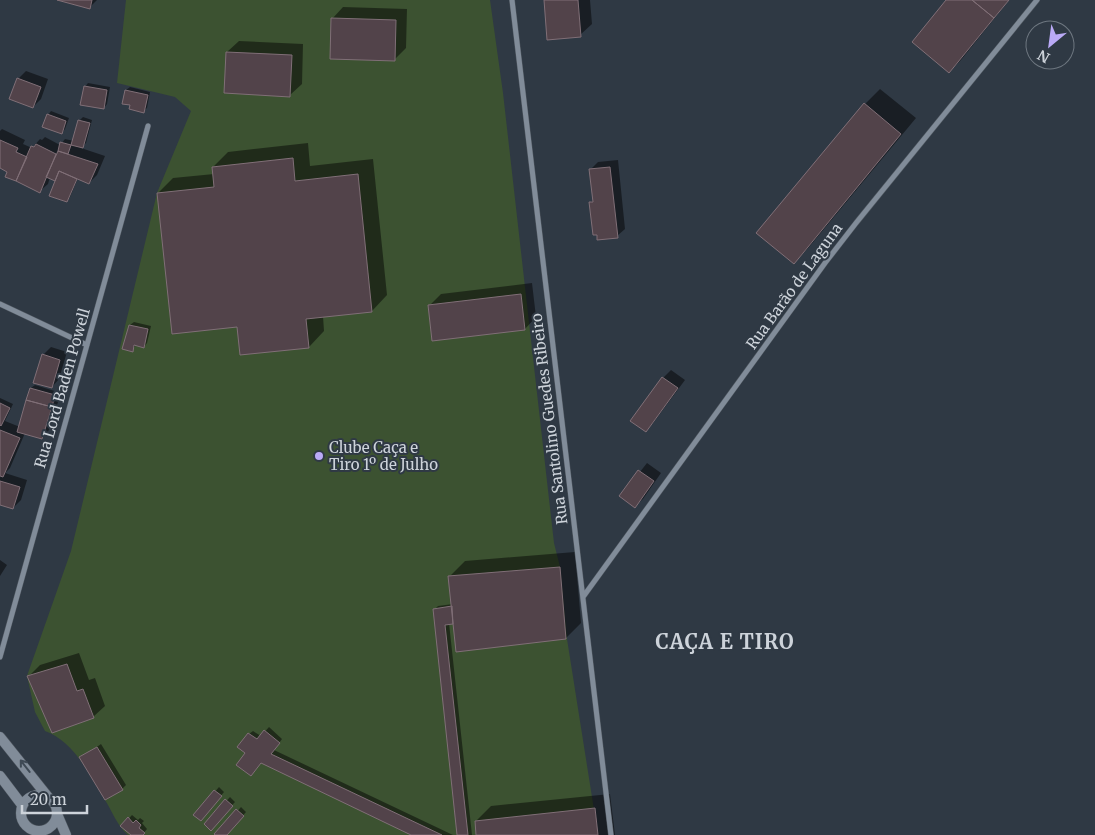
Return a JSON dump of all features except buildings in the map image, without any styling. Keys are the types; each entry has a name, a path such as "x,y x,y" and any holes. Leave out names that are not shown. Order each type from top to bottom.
{"main road":[{"path":"0,736 48,797 56,804 57,814 66,835"},
{"path":"0,776 22,805"},
{"path":"48,797 36,794 25,800 22,805 21,816 23,822 37,833 53,825 57,814"}],"street":[{"name":"Rua Santolino Guedes Ribeiro","path":"512,0 611,835"},
{"name":"Rua Barão de Laguna","path":"583,597 830,256 1038,0"},
{"name":"Rua Lord Baden Powell","path":"0,657 148,126"},
{"path":"0,304 87,345"}],"green space":[{"name":"Clube Caça e Tiro 1º de Julho","path":"126,0 490,0 503,93 554,543 560,567 567,639 598,835 128,835 118,823 94,780 80,760 64,742 45,731 35,712 27,676 71,551 157,193 191,111 175,97 117,83"}],"place":[{"name":"Clube Caça e Tiro 1º de Julho","path":"319,456"}],"district":[{"name":"CAÇA E TIRO","path":"725,641"}]}
